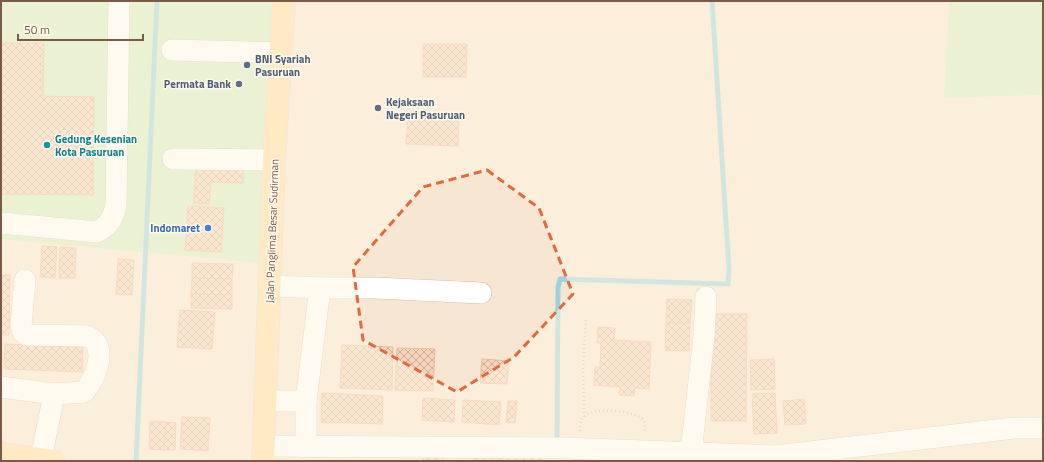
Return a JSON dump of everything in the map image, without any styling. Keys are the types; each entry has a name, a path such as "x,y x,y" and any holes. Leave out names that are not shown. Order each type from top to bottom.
{"main road":[{"name":"Jalan Panglima Besar Sudirman","path":"264,454 265,401 271,286 274,160 284,1"},
{"path":"1,454 47,460"}],"street":[{"path":"1,224 97,232 106,226 113,218 116,205 119,1"},
{"path":"172,50 281,54"},
{"path":"173,159 274,160"},
{"path":"1,387 54,394 84,392 92,383 99,365 98,349 92,338 87,336 27,335 23,332 21,324 25,280"},
{"path":"271,286 375,288 481,293"},
{"path":"306,447 306,401 320,288"},
{"path":"691,453 704,336 706,297"},
{"path":"47,460 54,394"},
{"path":"265,401 306,401"},
{"path":"264,454 306,447 563,448 691,453 752,458 1014,428 1043,428"}],"path":[{"path":"563,448 584,416 583,366 586,318"},
{"path":"584,416 598,410 635,413 644,420 644,452"}],"highlighted area":[{"path":"487,170 539,208 573,294 514,357 457,392 363,340 353,267 423,187"}],"shaded area":[{"path":"1,1 1043,1 1043,461 1,461"}],"green space":[{"path":"1,1 283,1 270,264 1,239"},
{"path":"949,1 1043,1 1043,95 944,98"}],"building":[{"name":"Gedung Kesenian Kota Pasuruan","path":"1,43 44,43 43,96 94,97 93,195 1,194"},
{"path":"423,44 467,44 466,77 423,77"},
{"path":"408,117 459,119 458,146 406,144"},
{"path":"196,160 244,162 243,183 211,182 209,204 194,203"},
{"path":"188,206 224,208 221,252 185,250"},
{"path":"42,246 57,247 55,278 40,277"},
{"path":"60,247 76,248 75,278 59,278"},
{"path":"118,259 134,260 132,295 116,294"},
{"path":"192,263 233,264 232,279 192,278"},
{"path":"1,275 10,275 9,335 1,335"},
{"path":"192,278 232,279 232,295 191,294"},
{"path":"191,294 232,295 232,309 191,308"},
{"path":"667,299 692,300 690,323 666,323"},
{"path":"180,310 215,312 212,349 177,347"},
{"path":"711,314 747,314 746,421 711,421"},
{"path":"666,323 690,323 689,351 665,350"},
{"path":"598,327 615,328 614,340 651,342 649,389 635,388 634,396 619,395 620,387 594,385 595,367 600,367 601,343 597,343"},
{"path":"5,344 83,347 82,372 4,369"},
{"path":"342,345 393,347 392,390 340,388"},
{"path":"397,348 435,349 433,391 395,390"},
{"path":"482,359 509,361 507,384 480,383"},
{"path":"774,359 775,389 751,390 750,360"},
{"path":"322,393 383,396 382,424 321,422"},
{"path":"775,393 777,433 754,434 752,394"},
{"path":"423,398 455,400 454,422 422,420"},
{"path":"804,399 806,424 785,425 783,401"},
{"path":"463,400 501,402 499,425 462,422"},
{"path":"508,401 517,401 515,423 506,422"},
{"path":"182,417 210,418 208,451 180,449"},
{"path":"150,421 166,422 164,450 149,449"},
{"path":"166,422 176,423 175,450 164,450"},
{"path":"424,448 444,449 443,461 423,461"},
{"path":"495,452 519,453 518,461 494,461"},
{"path":"473,454 493,456 492,461 472,461"},
{"path":"521,454 543,455 542,461 520,461"},
{"path":"573,459 593,460 593,461 573,461"}],"waterway":[{"path":"136,461 157,1"},
{"path":"557,442 558,287 560,279 728,284 729,270 712,1"}],"place":[{"name":"BNI Syariah Pasuruan","path":"247,65"},
{"name":"Permata Bank","path":"239,84"},
{"name":"Kejaksaan Negeri Pasuruan","path":"378,108"},
{"name":"Gedung Kesenian Kota Pasuruan","path":"47,145"},
{"name":"Indomaret","path":"208,228"}]}
